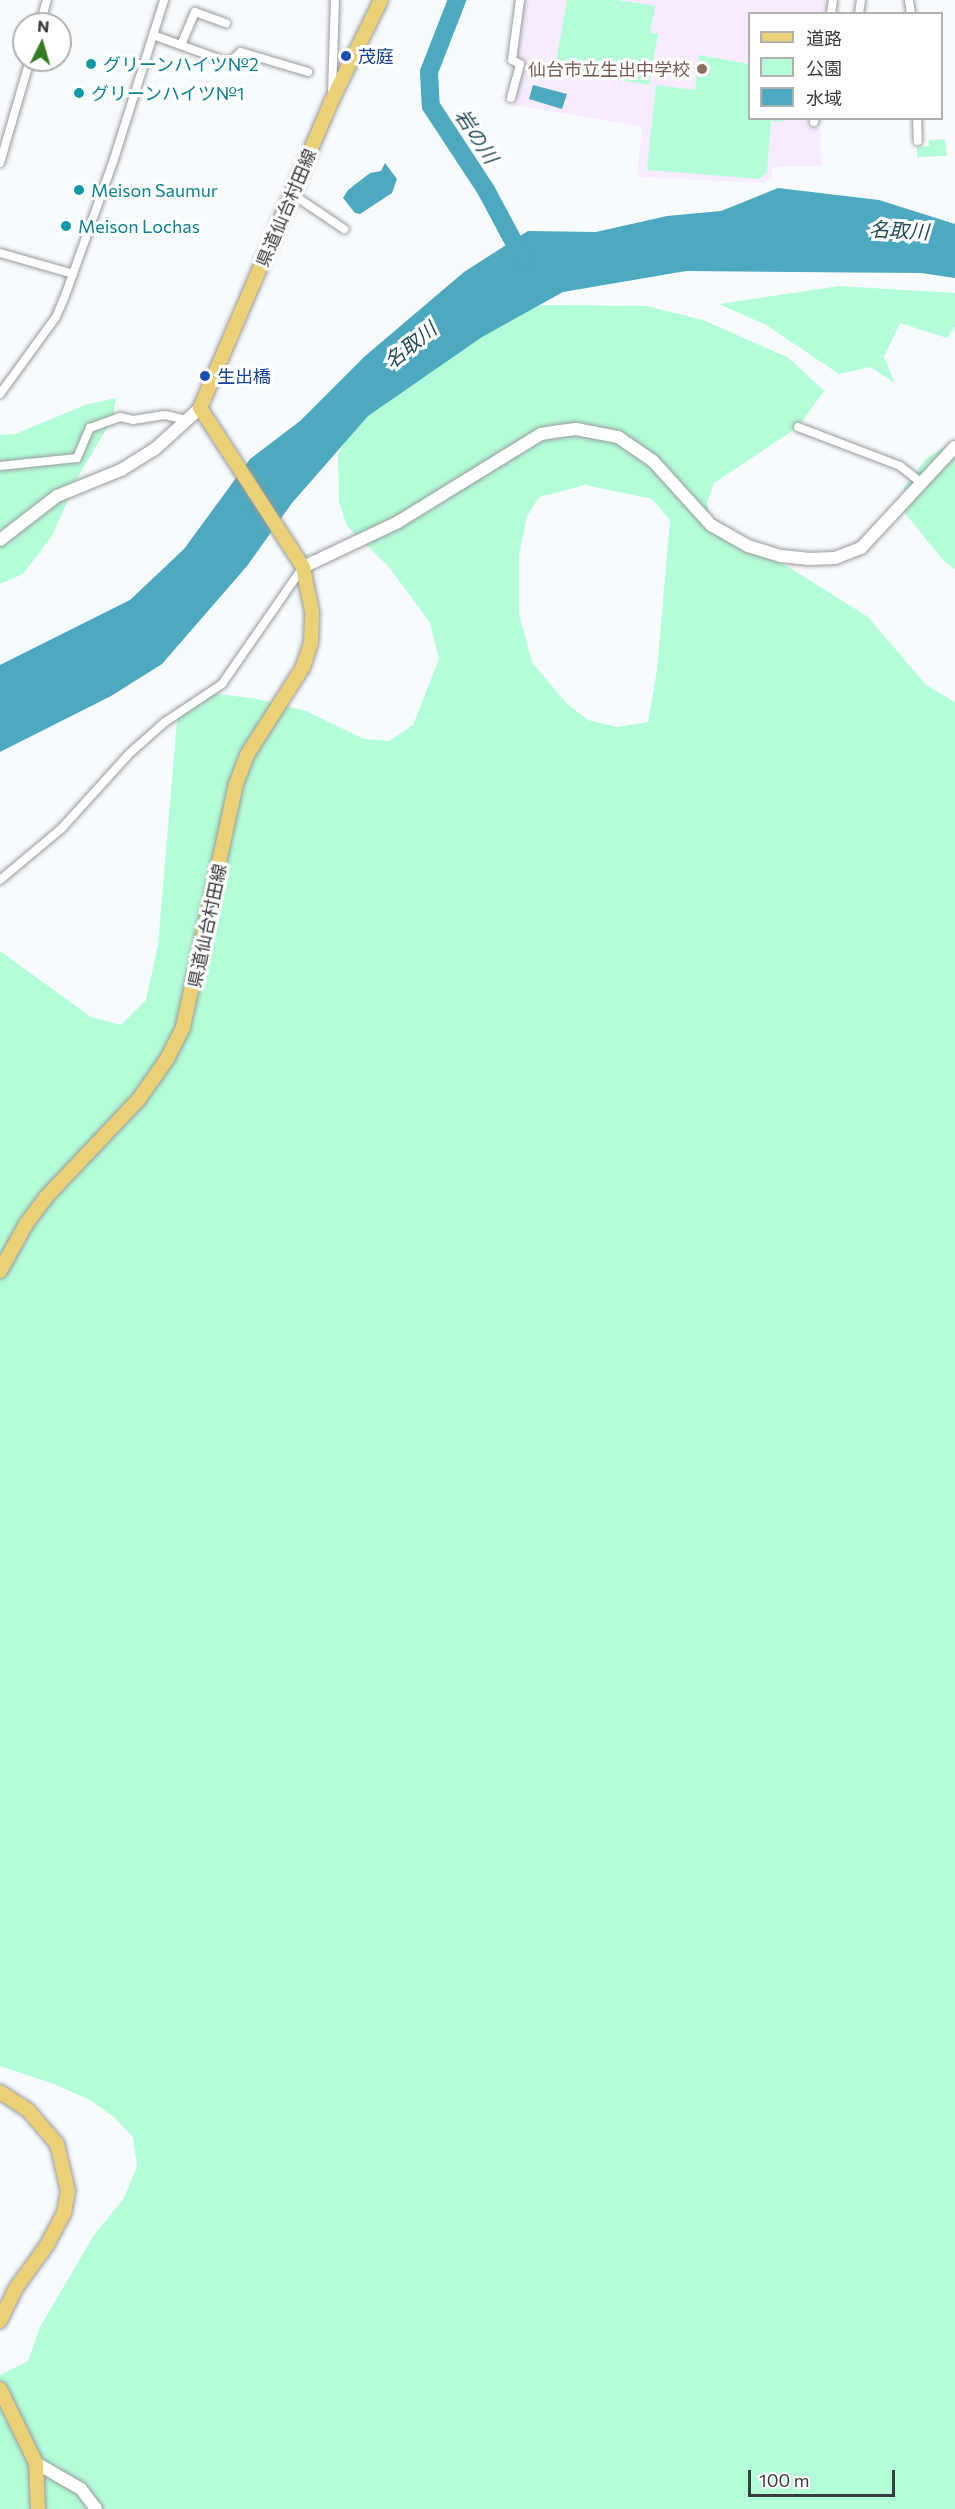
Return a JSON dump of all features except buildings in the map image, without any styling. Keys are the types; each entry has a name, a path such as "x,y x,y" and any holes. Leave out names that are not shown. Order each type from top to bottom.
{"main road":[{"name":"県道仙台村田線","path":"0,1271 26,1224 46,1197 139,1099 167,1059 183,1027 236,784 247,755 303,667 311,643 312,612 303,567 202,413 332,100 381,0"},
{"path":"0,2092 28,2110 57,2144 68,2191 64,2213 56,2229 16,2288 0,2321"},
{"path":"0,2389 36,2463 38,2509"}],"street":[{"path":"0,394 4,382 56,317 73,274 164,0"},
{"path":"332,100 335,0"},
{"path":"511,98 519,64 512,60 520,0"},
{"path":"181,45 195,12 226,23"},
{"path":"153,35 224,61 231,61 242,52 308,72"},
{"path":"0,163 27,72"},
{"path":"917,120 918,141"},
{"path":"292,194 344,230"},
{"path":"0,253 73,274"},
{"path":"0,540 57,496 121,470 156,449 187,420 202,413"},
{"path":"0,466 77,458 90,428 120,417 134,420 165,415 187,420"},
{"path":"798,427 900,466 922,483"},
{"path":"0,880 61,829 147,738 222,684 303,567 398,522 542,434 560,431 604,433 630,443 653,460 711,525 748,546 781,556 835,558 861,548 955,447"},
{"path":"36,2463 81,2489 96,2509"}],"shaded area":[{"path":"523,0 829,0 827,12 748,12 748,120 813,120 820,130 822,166 780,166 772,169 772,178 763,183 637,177 642,127 514,105 523,63 514,59"}],"green space":[{"path":"567,0 617,0 655,6 650,33 658,34 649,85 555,69"},
{"path":"699,55 748,64 748,120 783,120 783,122 771,121 767,172 759,179 647,170 656,85 695,90"},
{"path":"945,139 947,156 917,157 917,147 929,146 929,140"},
{"path":"839,286 955,293 955,326 947,338 900,323 884,357 895,383 870,367 839,374 766,325 719,304"},
{"path":"647,306 703,320 789,358 824,391 798,427 714,483 707,502 711,527 790,568 868,617 926,685 955,702 955,2509 0,2509 0,2375 28,2361 40,2327 94,2235 124,2198 137,2166 133,2137 115,2118 90,2100 54,2084 0,2066 0,951 91,1017 121,1025 146,1000 158,945 177,720 186,701 210,693 257,699 306,711 364,739 389,741 413,725 439,659 430,623 389,567 347,526 339,502 338,454 362,411 484,307","holes":["585,485 652,499 670,520 657,670 648,722 617,727 588,720 566,703 532,662 519,613 519,555 527,516 539,497"]},
{"path":"116,398 112,420 80,473 52,536 23,574 0,584 0,435 15,434 85,405"},
{"path":"955,445 955,569 943,560 904,512 904,487 926,459 942,448"}],"water":[{"path":"533,85 567,94 562,109 529,99"},
{"path":"385,163 397,179 392,193 360,214 355,213 343,198 348,190 370,173 381,171"},
{"name":"名取川","path":"778,188 879,200 955,224 955,278 921,273 686,271 563,292 482,337 368,416 292,503 247,566 162,664 111,696 0,752 0,665 130,600 184,549 250,459 300,421 364,357 464,272 528,231 596,232 667,216 721,211"}],"waterway":[{"name":"岩の川","path":"457,0 429,72 431,106 486,190 525,263"}],"place":[{"name":"茂庭","path":"346,56"},
{"name":"グリーンハイツ№2","path":"91,64"},
{"name":"仙台市立生出中学校","path":"702,69"},
{"name":"グリーンハイツ№1","path":"79,93"},
{"name":"Meison Saumur","path":"79,190"},
{"name":"Meison Lochas","path":"66,226"},
{"name":"生出橋","path":"205,376"}]}
